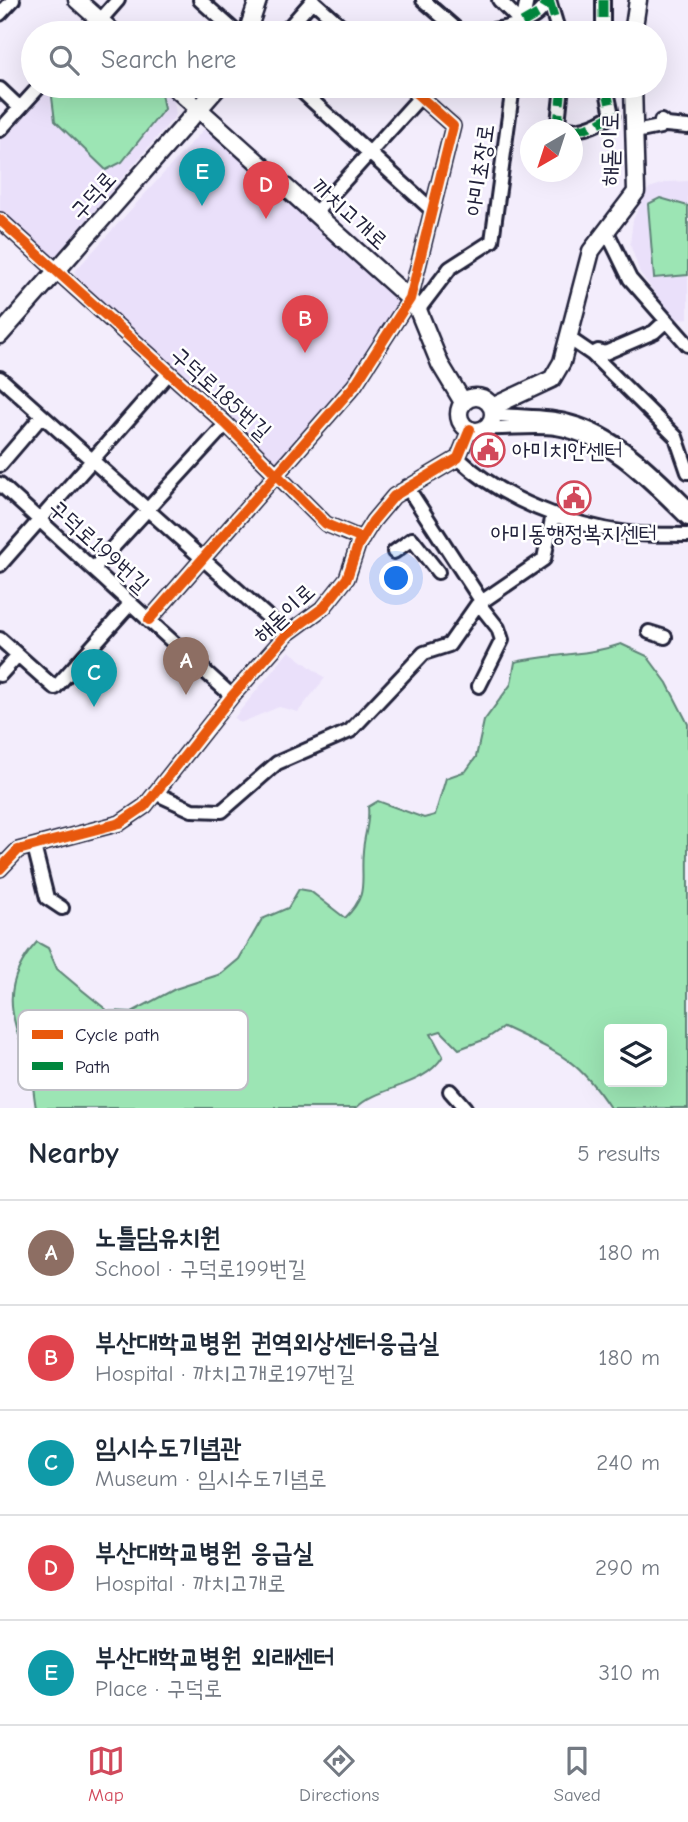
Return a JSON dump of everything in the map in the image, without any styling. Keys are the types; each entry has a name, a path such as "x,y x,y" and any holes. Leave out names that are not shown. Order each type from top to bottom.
{"main road":[{"path":"77,0 100,21"},
{"path":"251,21 258,0"},
{"path":"635,21 638,0"},
{"name":"까치고개로","path":"186,98 414,304 440,364 463,402 459,418 485,420"},
{"name":"구덕로","path":"0,335 210,98"},
{"name":"해돋이로","path":"485,420 511,399 552,379 570,339 578,294 591,251 636,192 634,98"},
{"path":"463,402 479,397 485,420"}],"street":[{"path":"0,14 13,0"},
{"path":"100,21 118,0"},
{"path":"200,0 224,21"},
{"path":"294,21 312,0 336,21"},
{"path":"423,0 447,21"},
{"path":"499,0 516,21"},
{"path":"522,21 527,0"},
{"path":"530,21 541,12 548,0"},
{"path":"548,0 555,21"},
{"path":"603,0 603,21"},
{"path":"0,89 20,107"},
{"path":"0,130 29,98"},
{"path":"309,98 432,210"},
{"path":"315,213 419,98"},
{"path":"149,620 354,386 414,304 432,210 453,126 421,98"},
{"name":"아미초장로","path":"414,304 450,268 492,241 511,98"},
{"path":"561,98 558,123 563,128 587,128 612,115 606,98"},
{"path":"635,132 660,127 661,121 666,125 688,127"},
{"name":"구덕로185번길","path":"2,225 57,270 226,424 330,527 362,538"},
{"path":"606,230 629,279 688,345"},
{"path":"592,354 598,351 605,353 654,332 666,320"},
{"path":"570,339 592,354 676,438 688,472"},
{"name":"구덕로185번길","path":"0,565 169,373"},
{"path":"0,379 287,634"},
{"path":"511,399 511,409 521,416"},
{"path":"0,465 42,416"},
{"path":"688,507 658,477 608,438 571,422 521,416 485,420 458,458 499,490 553,514 628,533 688,534"},
{"path":"485,420 556,428 604,446 654,486 688,519"},
{"name":"구덕로185번길","path":"93,569 226,424"},
{"name":"해돋이로","path":"0,869 18,850 120,822 145,806 232,696 287,634 324,607 347,578 362,538 380,513 407,487 458,458"},
{"name":"구덕로199번길","path":"0,484 232,696"},
{"path":"407,487 498,628 502,640 479,685"},
{"path":"155,793 192,810 222,811 277,763 350,731 424,653 449,645 468,613 544,559 553,514"},
{"path":"394,552 412,539 439,572"},
{"path":"0,639 55,688 131,603"},
{"path":"649,632 664,637"},
{"path":"0,676 18,655"},
{"path":"34,846 47,898 62,908"},
{"path":"450,1108 450,1091 465,1108"}],"shaded area":[{"path":"37,98 173,98 176,115 53,259 0,214 0,138"},
{"path":"204,129 215,130 389,290 401,305 354,382 284,461 276,462 76,281 75,271"},
{"path":"688,181 688,318 676,320 669,318 660,308 655,293 640,273 630,244 633,220 649,188 668,182"},
{"path":"289,651 325,678 298,712 279,707 240,723 234,718"}],"green space":[{"path":"52,98 162,98 164,109 122,162 106,170 55,121"},
{"path":"660,198 688,206 688,275 654,278 648,204"},
{"path":"621,644 647,656 667,683 688,724 688,1108 610,1108 586,1077 564,1057 504,1027 486,1039 459,1049 441,1031 431,1034 443,1056 435,1066 413,1080 366,1100 356,1108 36,1108 34,1090 248,1090 248,1010 136,1010 175,989 221,974 239,959 262,919 288,908 299,889 310,891 345,918 361,894 368,807 378,801 424,818 435,815 446,778 466,771 476,757 484,721 511,684 515,662"},
{"path":"37,942 48,948 57,969 107,1010 18,1010 18,1033 13,1012 13,984 26,956"}],"marked path":[{"path":"525,21 541,12 548,0"},
{"path":"549,0 555,21"},
{"path":"603,0 603,21"},
{"path":"561,98 558,123 570,129 585,128 612,115 608,98"}],"cycle path":[{"path":"149,620 354,386 410,299 453,126 422,98"},
{"path":"0,220 226,424 326,524 362,539"},
{"path":"0,869 18,850 120,823 145,806 232,696 287,634 324,607 347,578 358,545 373,521 394,496 458,458 470,429"}],"place":[{"name":"부산대학교병원 외래센터","path":"202,206"},
{"name":"부산대학교병원 응급실","path":"266,219"},
{"name":"부산대학교병원 권역외상센터응급실","path":"305,353"},
{"name":"아미치안센터","path":"488,450"},
{"name":"아미동행정복지센터","path":"574,498"},
{"name":"노틀담유치원","path":"186,695"},
{"name":"임시수도기념관","path":"94,707"}]}
